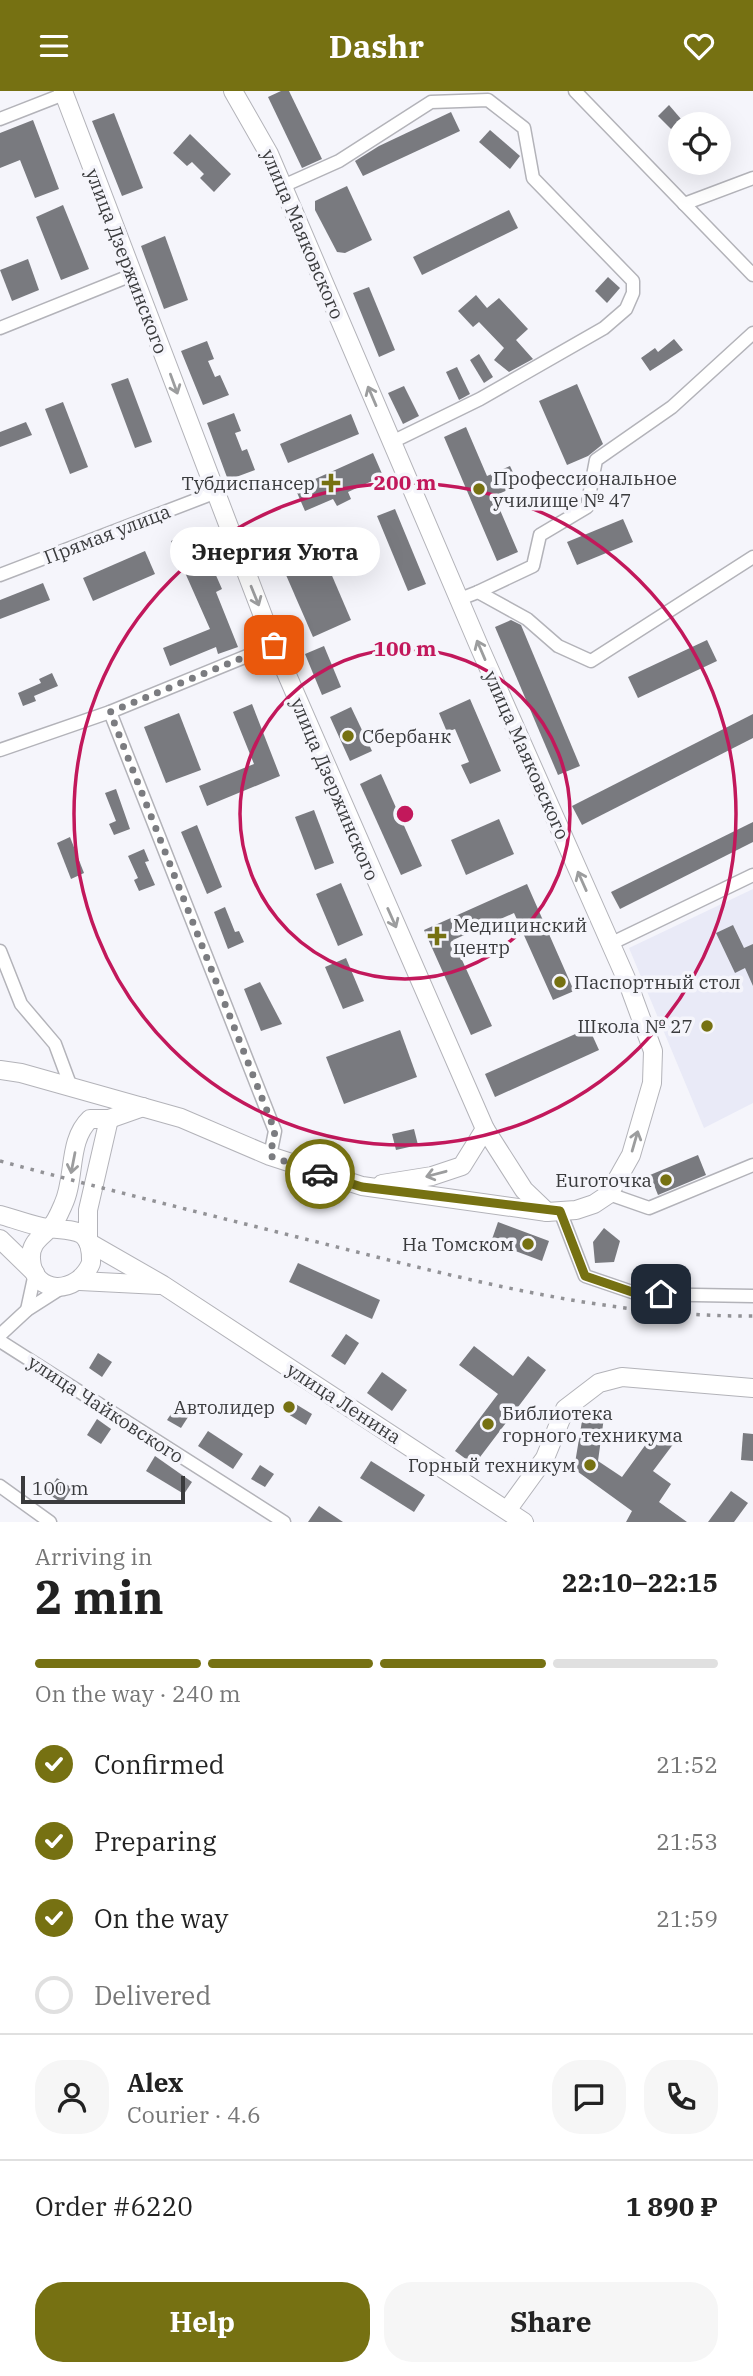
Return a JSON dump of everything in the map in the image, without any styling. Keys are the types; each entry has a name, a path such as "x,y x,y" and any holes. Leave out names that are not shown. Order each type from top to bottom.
{"main road":[{"name":"улица Маяковского","path":"233,91 269,154 610,944 653,1051 652,1083 631,1155 609,1194"},
{"name":"улица Дзержинского","path":"63,93 274,645 485,1129 517,1181 554,1212"},
{"path":"0,1070 181,1118 270,1156 362,1187 554,1212 594,1204 609,1194"},
{"path":"35,1273 30,1261 32,1247 39,1235 50,1228 65,1203 79,1129 90,1119 109,1119 143,1107"},
{"path":"72,1284 91,1263 88,1210 109,1119"},
{"path":"362,1187 432,1176 462,1166 485,1129"},
{"path":"0,1215 50,1228 72,1228 88,1242"},
{"path":"0,1239 52,1286 163,1285"},
{"name":"улица Ленина","path":"88,1242 163,1285 524,1522"},
{"path":"508,1509 545,1458 565,1409 599,1383 622,1377 753,1388"}],"street":[{"path":"575,91 753,275"},
{"path":"0,119 63,93"},
{"path":"283,186 339,161 431,102 488,100 524,128 533,178 633,281 633,293 626,309 604,328 480,400 392,442"},
{"path":"684,204 753,178"},
{"path":"0,328 132,275"},
{"path":"460,599 533,566 541,535 587,507 596,460 672,407 753,333"},
{"name":"Прямая улица","path":"0,575 214,493"},
{"path":"478,592 527,619 558,646 591,661 753,557"},
{"path":"0,750 110,712 274,645"},
{"path":"110,712 275,1131 270,1156"},
{"path":"610,944 753,875"},
{"path":"0,951 21,1004 55,1044 71,1087"},
{"path":"609,1194 649,1208 753,1165"},
{"path":"554,1212 585,1276 638,1294 753,1296"},
{"path":"27,1310 35,1273"},
{"path":"0,1335 27,1310 72,1284"},
{"name":"улица Чайковского","path":"0,1341 284,1522"},
{"path":"0,1486 50,1522"}],"shaded area":[{"name":"Школа № 27","path":"753,889 753,1103 704,1128 629,948"}],"building":[{"path":"281,91 289,91 322,159 302,168 268,97"},
{"path":"669,105 675,112 668,112 668,126 658,116"},
{"path":"451,112 460,131 363,176 355,161 379,146"},
{"path":"114,113 143,188 122,196 92,121"},
{"path":"33,120 59,189 35,198 20,160 0,168 0,133"},
{"path":"490,130 520,156 510,169 479,142"},
{"path":"190,134 231,174 214,192 200,178 204,174 192,162 187,166 173,153"},
{"path":"347,186 372,240 345,253 337,252 315,210 315,201"},
{"path":"63,205 89,269 61,280 36,217"},
{"path":"509,210 518,228 422,275 413,257"},
{"path":"165,236 188,300 164,309 141,246"},
{"path":"28,259 39,290 12,301 0,270"},
{"path":"608,277 620,288 607,303 595,291"},
{"path":"369,287 395,350 379,357 353,293"},
{"path":"476,295 487,308 499,298 528,329 516,340 533,359 509,372 494,360 504,348 479,322 473,327 458,311"},
{"path":"674,339 683,350 650,371 641,358 655,348 658,352"},
{"path":"207,341 214,359 208,361 215,377 220,375 229,395 203,405 181,351"},
{"path":"479,354 493,377 484,383 470,360"},
{"path":"457,367 470,394 459,400 446,372"},
{"path":"128,378 152,442 135,448 111,384"},
{"path":"577,384 603,444 588,456 567,465 539,401"},
{"path":"404,386 419,416 403,424 388,393"},
{"path":"63,402 88,467 70,474 45,409"},
{"path":"234,413 241,431 235,433 242,451 247,449 255,470 228,480 207,423"},
{"path":"351,414 359,434 288,463 280,444"},
{"path":"26,422 32,435 0,447 0,432"},
{"path":"466,427 487,476 510,466 519,485 494,496 518,552 497,561 444,437"},
{"path":"373,453 383,476 348,492 351,499 337,506 333,499 305,511 295,488"},
{"path":"395,509 426,584 408,591 377,516"},
{"path":"623,519 633,542 577,565 567,542"},
{"path":"196,530 222,589 216,592 238,647 218,654 216,647 170,666 163,648 210,629 171,541"},
{"path":"315,536 351,620 313,637 276,552"},
{"path":"145,551 155,574 93,601 83,578"},
{"path":"43,583 50,600 0,619 0,600"},
{"path":"511,620 521,625 580,766 558,775 495,627"},
{"path":"707,640 717,661 638,698 628,677"},
{"path":"324,646 341,687 322,695 305,654"},
{"path":"52,673 58,686 34,696 36,701 23,706 18,693 41,683 39,679"},
{"path":"470,699 501,771 470,784 461,765 469,762 455,729 447,732 439,713"},
{"path":"252,704 280,776 207,806 199,786 254,764 233,712"},
{"path":"351,707 372,751 350,761 330,717"},
{"path":"179,713 201,770 166,783 144,727"},
{"path":"753,714 753,738 582,825 572,806"},
{"path":"381,774 422,866 401,875 360,784"},
{"path":"116,789 130,829 114,835 109,824 116,821 105,793"},
{"path":"314,810 334,863 315,870 295,817"},
{"path":"499,819 514,854 466,875 451,840"},
{"path":"753,822 753,842 620,909 611,892"},
{"path":"197,825 222,887 207,894 181,832"},
{"path":"70,837 84,873 71,879 57,843"},
{"path":"144,849 149,861 145,862 155,885 139,891 134,880 138,878 128,856"},
{"path":"341,883 363,935 338,946 316,894"},
{"path":"527,884 574,991 553,1000 514,913 453,940 492,1026 471,1035 424,930"},
{"path":"225,907 235,932 239,931 244,942 228,949 214,912"},
{"path":"733,925 744,948 753,944 753,986 745,968 735,973 716,933"},
{"path":"346,958 364,1001 343,1009 325,967"},
{"path":"260,982 282,1024 261,1031 244,989"},
{"path":"589,1028 599,1050 495,1097 485,1074"},
{"path":"400,1030 417,1077 344,1104 326,1057"},
{"path":"414,1129 418,1145 396,1150 392,1134"},
{"path":"698,1155 706,1175 658,1195 650,1175"},
{"path":"498,1222 549,1241 542,1261 491,1242"},
{"path":"604,1228 620,1241 614,1262 595,1263 593,1242"},
{"path":"298,1263 380,1300 372,1319 289,1282"},
{"path":"346,1334 359,1343 345,1365 331,1356"},
{"path":"474,1346 513,1376 528,1356 546,1370 474,1465 455,1451 498,1394 459,1365"},
{"path":"98,1353 112,1362 102,1377 89,1368"},
{"path":"382,1372 407,1390 392,1411 367,1393"},
{"path":"289,1400 312,1414 306,1425 283,1411"},
{"path":"177,1405 190,1414 181,1428 167,1420"},
{"name":"Горный техникум","path":"584,1409 605,1410 598,1461 622,1477 657,1429 674,1443 653,1471 671,1484 659,1502 687,1522 626,1522 632,1511 574,1469"},
{"path":"97,1419 111,1429 101,1444 87,1435"},
{"path":"208,1431 243,1454 233,1469 198,1446"},
{"path":"743,1433 753,1434 753,1461 741,1460"},
{"path":"155,1456 192,1482 184,1494 146,1471"},
{"path":"371,1461 425,1495 414,1512 360,1478"},
{"path":"260,1465 274,1474 265,1487 251,1479"},
{"path":"57,1478 72,1488 62,1503 47,1493"},
{"path":"731,1491 748,1503 734,1522 708,1522"},
{"path":"319,1506 343,1522 308,1522"}],"railway":[{"path":"0,1161 396,1262 547,1296 649,1311 753,1316"}],"way so far":[{"path":"274,645 110,712 275,1131 270,1156 320,1174"}],"place":[{"name":"Тубдиспансер","path":"331,483"},
{"name":"Профессиональное училище № 47","path":"479,489"},
{"name":"Энергия Уюта","path":"274,645"},
{"name":"Сбербанк","path":"348,736"},
{"name":"Медицинский центр","path":"437,936"},
{"name":"Паспортный стол","path":"560,982"},
{"name":"Школа № 27","path":"707,1026"},
{"name":"Euroточка","path":"666,1180"},
{"name":"На Томском","path":"528,1244"},
{"name":"Автолидер","path":"289,1407"},
{"name":"Библиотека горного техникума","path":"488,1424"},
{"name":"Горный техникум","path":"590,1465"}],"route":[{"path":"320,1174 362,1187 547,1212 560,1211 585,1276 638,1294 661,1294"}]}
